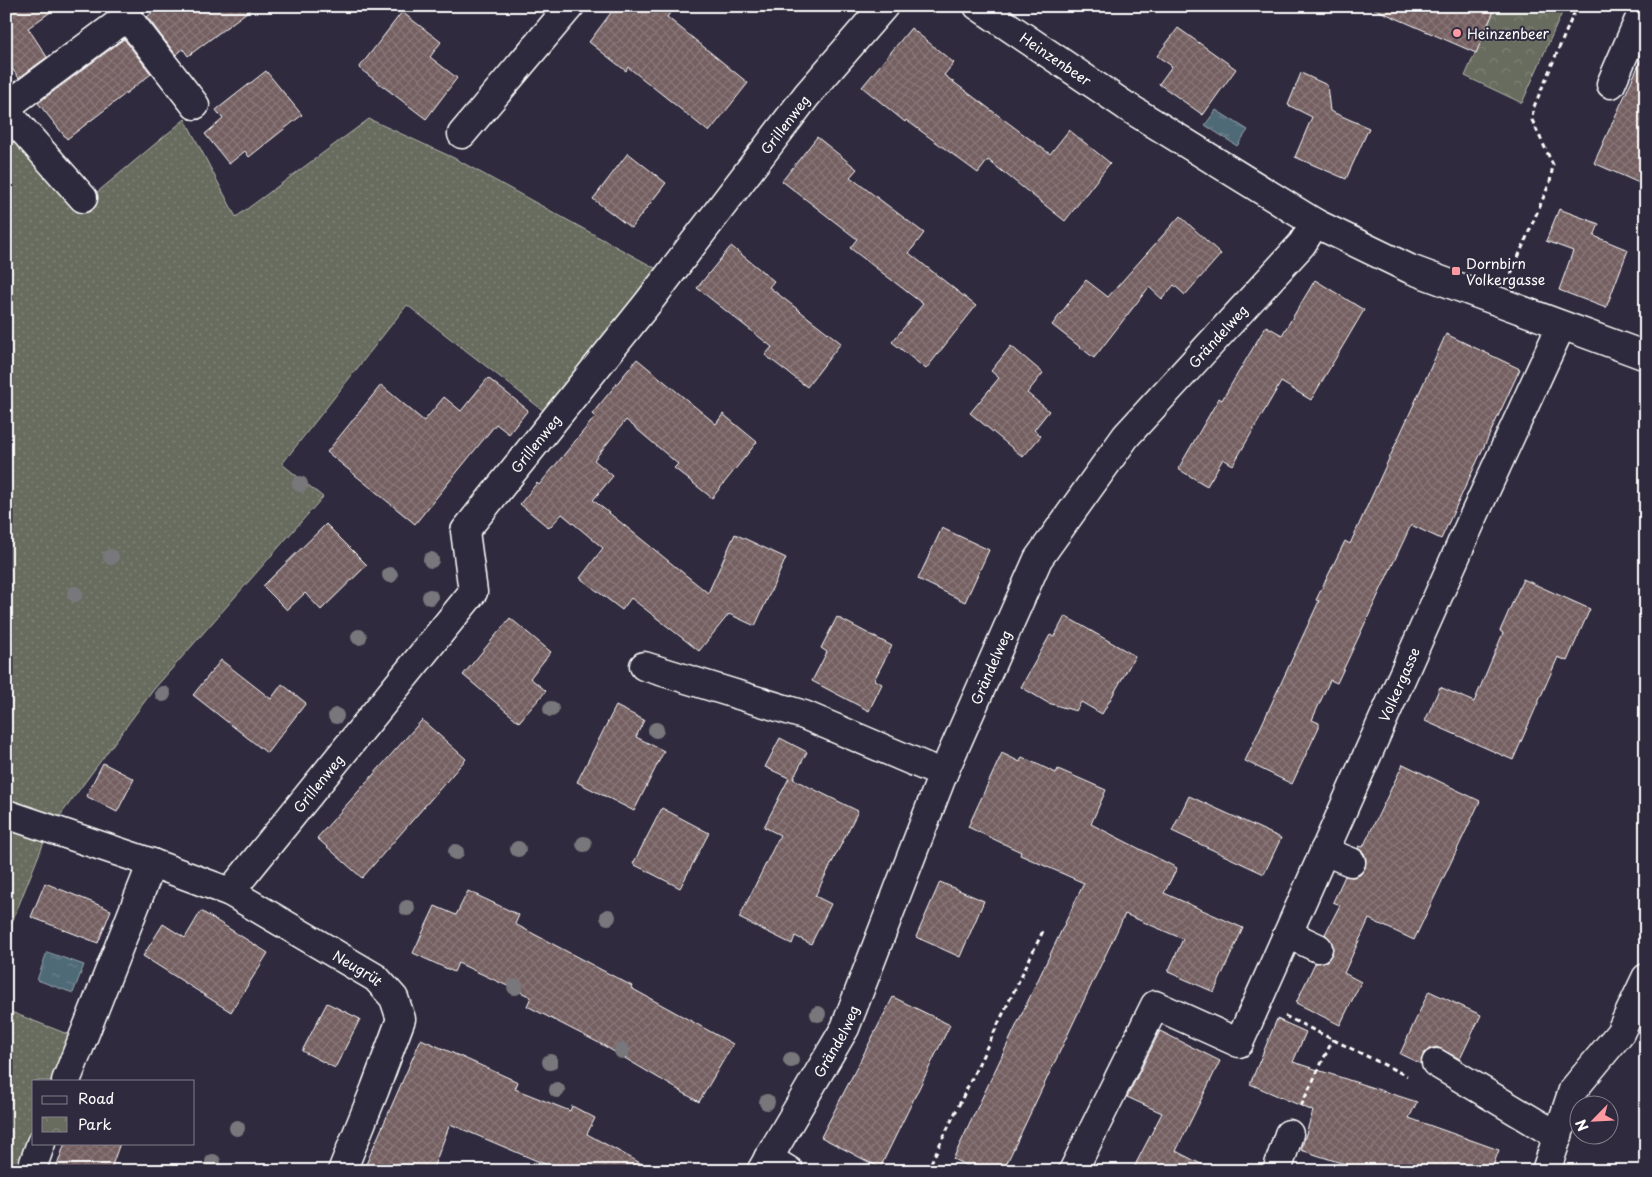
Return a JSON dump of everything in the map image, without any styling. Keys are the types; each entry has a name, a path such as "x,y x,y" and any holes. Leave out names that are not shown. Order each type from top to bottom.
{"street":[{"path":"462,134 570,6"},
{"name":"Grillenweg","path":"230,892 473,592 465,531 647,304 806,94 884,6"},
{"name":"Heinzenbeer","path":"978,6 1126,106 1315,223 1410,269 1646,356"},
{"path":"1611,84 1645,6"},
{"path":"83,198 6,109 127,17 195,105"},
{"name":"Grändelweg","path":"773,1167 845,1028 943,774 1038,559 1126,436 1302,244 1315,223"},
{"name":"Volkergasse","path":"1073,1171 1155,1005 1239,1043 1471,522 1561,326"},
{"path":"644,666 804,715 943,774"},
{"name":"Neugrüt","path":"6,814 152,862 230,892 376,978 394,998 401,1019 342,1171"},
{"path":"1324,851 1351,862"},
{"path":"66,1080 152,862"},
{"path":"1288,934 1318,948"},
{"path":"1546,1171 1573,1090 1620,1032 1646,978"},
{"path":"1436,1063 1558,1136"},
{"path":"1277,1171 1289,1134"},
{"path":"31,1171 42,1144"}],"path":[{"path":"1509,278 1550,182 1552,173 1553,165 1532,120 1533,109 1577,6"},
{"path":"927,1171 1043,931"},
{"path":"1289,1134 1333,1039"}],"green space":[{"path":"1496,6 1565,6 1522,103 1465,76"},
{"path":"185,119 236,217 369,119 454,158 666,274 553,418 407,305 282,464 323,497 154,689 48,832 6,937 6,120 83,204"},
{"path":"6,1010 80,1039 63,1080 32,1080 32,1144 34,1144 27,1171 6,1171"}],"water":[{"path":"1216,110 1248,130 1237,146 1205,125"},
{"path":"47,952 84,965 73,993 37,980"}],"building":[{"path":"6,6 59,6 28,28 47,57 19,78 6,61"},
{"path":"160,6 255,6 188,56 183,49 176,55 147,17"},
{"path":"616,6 675,6 667,17 748,83 709,132 628,67 626,71 589,42"},
{"name":"Heinzenbeer","path":"1368,6 1496,6 1476,53"},
{"path":"402,12 441,42 430,57 457,78 426,119 359,68"},
{"path":"911,28 954,63 944,75 1050,154 1069,130 1110,163 1065,221 988,160 978,173 906,120 905,122 862,87"},
{"path":"1178,28 1236,69 1203,115 1159,84 1172,66 1157,56"},
{"path":"124,39 151,74 67,139 38,103"},
{"path":"1646,49 1646,186 1594,163"},
{"path":"266,71 302,115 249,157 245,151 229,164 205,134 223,119 216,110"},
{"path":"1301,73 1327,85 1330,111 1369,128 1346,179 1295,157 1312,117 1288,105"},
{"path":"817,137 857,169 850,177 924,233 909,253 976,306 926,369 892,342 923,304 850,248 857,239 782,181"},
{"path":"628,153 666,183 631,228 593,199"},
{"path":"1559,209 1599,224 1594,236 1628,250 1606,308 1559,290 1573,251 1546,241"},
{"path":"1180,216 1221,254 1185,295 1174,285 1162,299 1149,287 1094,358 1052,325 1086,280 1108,297"},
{"path":"731,246 774,281 769,287 841,343 807,387 765,355 772,347 697,288"},
{"path":"1315,280 1364,310 1311,400 1281,382 1233,465 1223,459 1207,486 1178,469 1219,398 1222,400 1266,326 1282,335"},
{"path":"1446,334 1520,369 1441,539 1411,525 1337,683 1330,680 1312,720 1319,723 1319,727 1292,784 1245,761 1319,601 1316,600 1345,541 1350,544"},
{"path":"1011,346 1043,373 1027,393 1049,411 1034,430 1041,436 1023,457 970,413 999,378 991,371"},
{"path":"637,359 716,424 723,414 757,442 712,498 674,468 678,464 626,420 594,460 613,476 593,500 708,593 735,534 786,558 755,626 729,614 699,651 631,598 622,610 580,578 603,548 562,514 549,528 520,504 537,483 539,485 595,417 592,414"},
{"path":"488,378 528,410 509,434 496,424 415,524 327,452 381,385 424,421 444,397 461,411"},
{"path":"326,524 367,565 321,610 305,593 287,610 263,586"},
{"path":"942,528 989,550 965,602 918,579"},
{"path":"1523,579 1590,609 1567,661 1558,657 1513,760 1425,721 1440,687 1474,702 1503,633 1500,631"},
{"path":"1065,616 1135,656 1102,714 1081,702 1076,711 1048,703 1021,687 1050,635 1054,637"},
{"path":"837,617 892,646 874,680 882,684 869,711 812,681 827,652 821,648"},
{"path":"510,618 551,652 530,678 546,691 519,722 463,675"},
{"path":"221,660 271,699 282,684 306,703 267,753 193,695"},
{"path":"616,706 644,720 636,737 664,751 634,811 577,782"},
{"path":"422,720 466,759 362,878 317,838"},
{"path":"780,738 807,752 793,779 858,811 815,896 831,904 811,944 795,936 792,944 739,918 780,835 764,827 789,778 765,767"},
{"path":"1002,753 1020,762 1022,757 1056,773 1058,769 1106,790 1091,824 1177,868 1164,893 1243,928 1214,992 1168,972 1183,939 1125,914 1003,1171 978,1171 953,1159 1084,883 1020,855 1021,852 968,827"},
{"path":"103,763 134,779 117,812 86,796"},
{"path":"1403,764 1480,801 1414,940 1369,919 1344,973 1361,982 1340,1025 1296,1003 1315,963 1327,961 1332,954 1333,946 1325,934 1340,905 1333,902 1345,876 1354,877 1360,875 1365,868 1366,859 1364,853 1358,848 1359,846 1363,847"},
{"path":"1189,796 1281,838 1264,874 1172,831"},
{"path":"662,808 709,833 680,888 633,864"},
{"path":"940,882 984,901 960,957 916,937"},
{"path":"45,883 111,910 98,943 31,917"},
{"path":"468,891 519,915 515,924 632,986 631,988 733,1044 699,1102 601,1044 527,1006 531,997 458,963 454,972 413,953 435,906 456,915"},
{"path":"201,911 268,953 231,1012 143,956 163,924 185,938"},
{"path":"1429,991 1481,1015 1460,1059 1437,1047 1429,1049 1423,1055 1421,1064 1400,1054"},
{"path":"893,997 950,1025 880,1168 821,1137"},
{"path":"327,1003 360,1019 335,1068 302,1051"},
{"path":"1277,1019 1306,1032 1293,1062 1417,1102 1409,1118 1499,1150 1491,1171 1366,1171 1301,1150 1313,1111 1250,1084"},
{"path":"1160,1031 1220,1061 1176,1151 1214,1171 1132,1171 1162,1113 1127,1097"},
{"path":"421,1039 518,1082 515,1089 570,1111 572,1106 595,1118 587,1134 655,1171 561,1171 450,1124 432,1171 363,1171"},
{"path":"65,1144 120,1144 110,1171 55,1171"}],"place":[{"name":"Heinzenbeer","path":"1457,33"},
{"name":"Dornbirn Volkergasse","path":"1456,271"}]}
